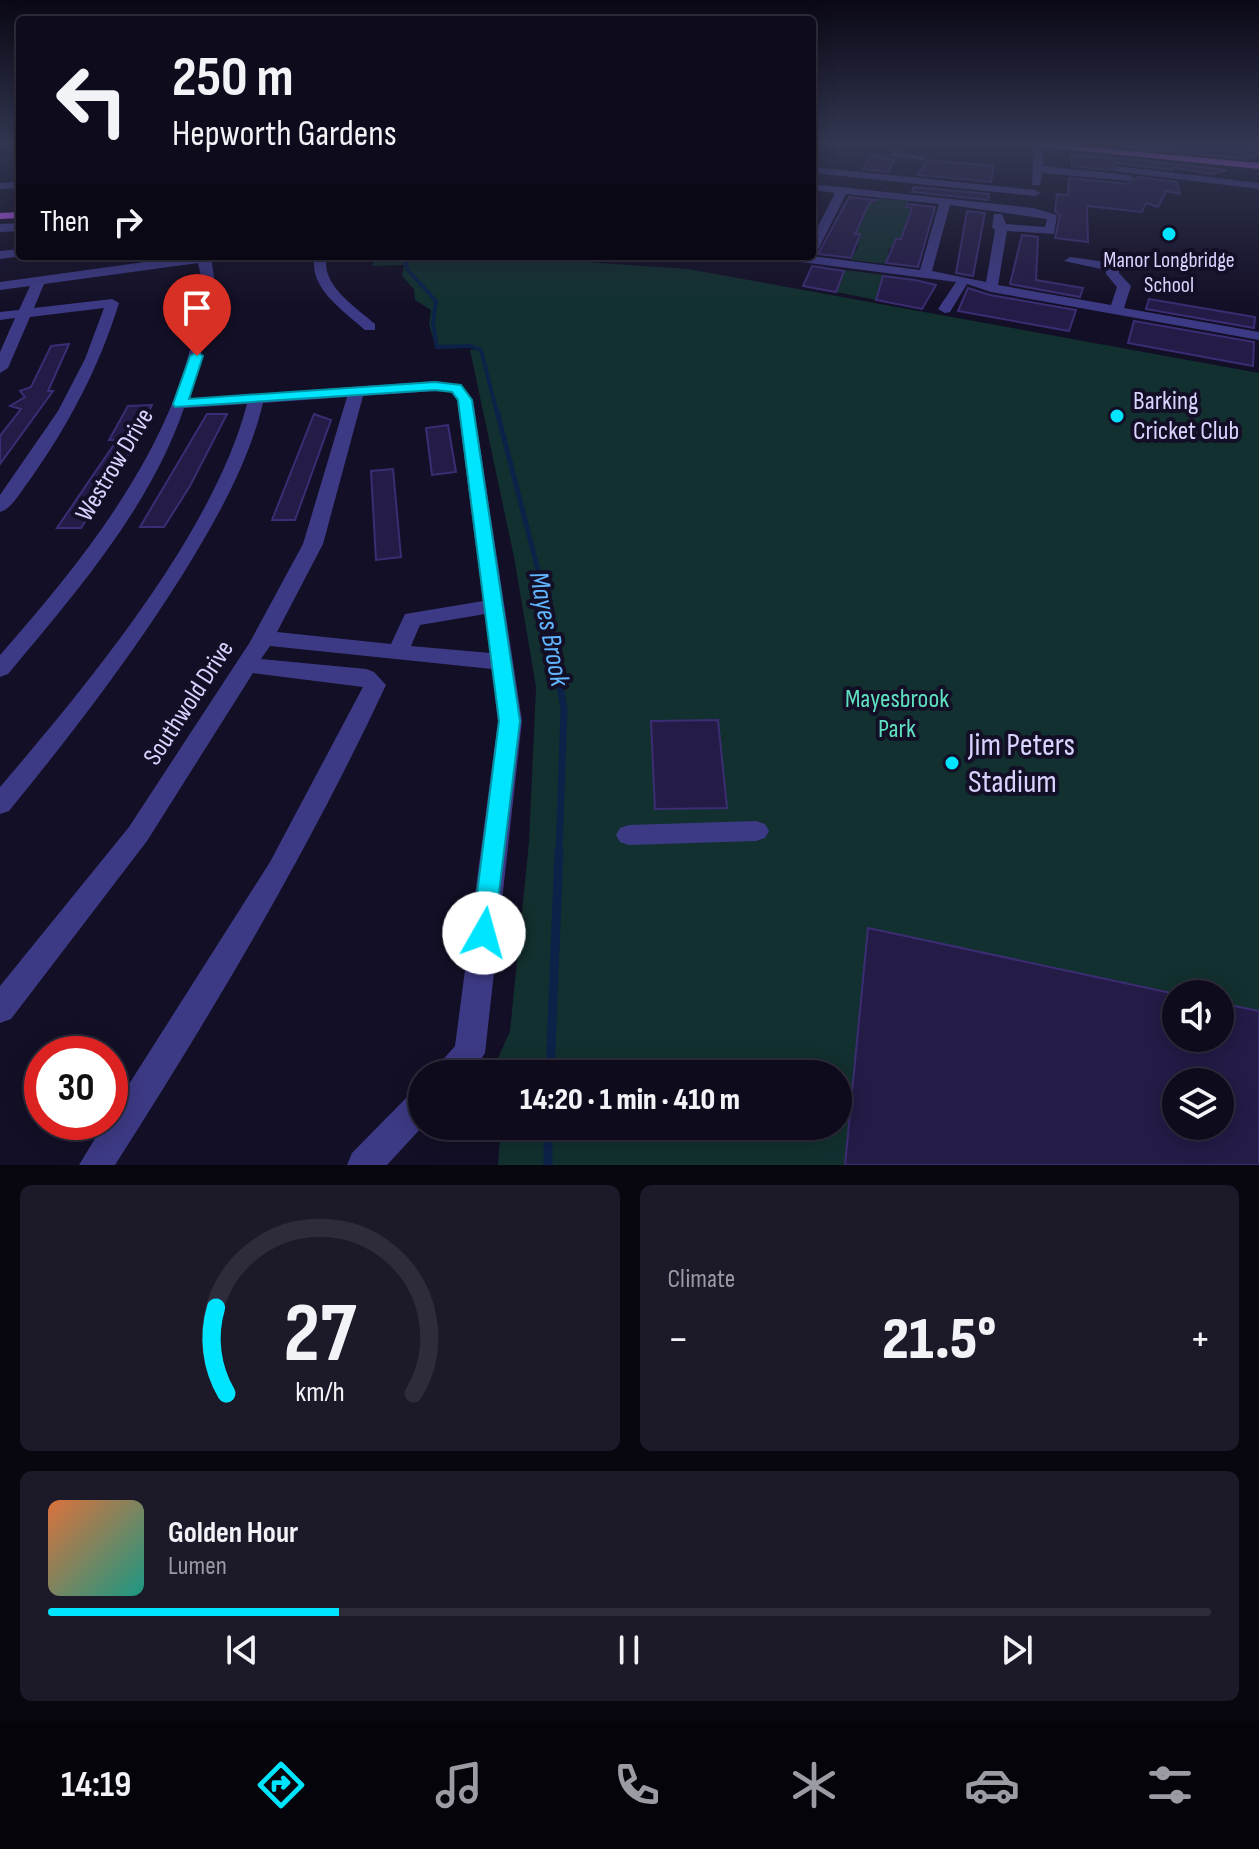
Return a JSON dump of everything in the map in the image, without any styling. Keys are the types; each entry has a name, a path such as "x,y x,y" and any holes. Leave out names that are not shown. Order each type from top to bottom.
{"street":[{"path":"816,243 839,196"},
{"path":"897,196 1033,211 1053,217 1050,231 998,227"},
{"path":"1033,211 1035,196"},
{"path":"925,274 945,202"},
{"path":"991,288 1001,230 998,227 999,208"},
{"path":"816,256 964,279 991,288 1259,336"},
{"path":"0,286 182,260"},
{"name":"Westrow Drive","path":"0,669 81,569 142,476 180,404 197,356 208,269 203,260"},
{"path":"320,260 330,291 370,327"},
{"path":"1070,261 1113,267 1112,274 1124,286 1116,310"},
{"path":"945,309 964,279"},
{"path":"0,368 38,283"},
{"path":"0,316 112,303 92,364 78,394 30,469 0,507"},
{"path":"180,404 435,386 456,388 465,400 510,721 470,1053 464,1060"},
{"name":"Southwold Drive","path":"0,1009 138,834 264,638 313,544 356,392"},
{"path":"0,804 136,635 220,494 243,448 256,399"},
{"path":"398,652 412,619 493,606"},
{"path":"264,638 501,662"},
{"path":"96,1165 236,946 302,831 375,685 366,677 247,665"},
{"path":"629,835 756,831"},
{"path":"364,1165 408,1119"}],"green space":[{"path":"877,198 909,201 907,207 912,208 901,239 896,239 893,248 889,248 887,264 851,260 859,245 856,243 860,234 855,234 869,203 874,203"},
{"name":"Mayesbrook Park","path":"374,260 556,260 688,269 1259,373 1259,1165 498,1165 500,1140 852,1140 852,1060 497,1060 510,1031 529,842 536,687 514,557 470,350 479,349 471,346 436,348 429,324 431,310 415,300 414,289 402,276 404,265 372,266"},
{"path":"844,270 884,275 876,300 836,292"}],"building":[{"path":"953,196 989,196 988,200"},
{"path":"1057,196 1163,196 1158,207 1146,203 1142,212 1087,206 1088,242 1055,238 1060,215 1055,211"},
{"path":"849,197 876,200 869,203 855,234 860,234 851,258 818,254"},
{"path":"908,204 935,207 918,267 886,263 896,239 901,239 912,208 906,207"},
{"path":"967,211 985,213 973,276 956,273"},
{"path":"1022,235 1038,237 1036,280 1083,288 1080,297 1010,284"},
{"path":"812,266 844,271 836,292 803,286"},
{"path":"883,276 936,285 922,309 876,300"},
{"path":"968,288 990,295 1076,310 1069,331 958,311"},
{"path":"1149,299 1255,317 1254,328 1146,309"},
{"path":"1134,321 1254,342 1253,366 1128,343"},
{"path":"69,344 48,391 53,391 0,464 0,436 21,409 10,406 25,397 20,391 31,387 51,346"},
{"path":"152,405 132,443 136,443 81,528 57,528 117,440 109,440 128,406"},
{"path":"207,414 227,414 190,486 164,527 140,527"},
{"path":"314,414 331,420 295,520 272,520"},
{"path":"448,425 456,472 432,475 426,428"},
{"path":"393,469 401,557 376,560 371,471"},
{"path":"718,720 727,808 655,809 651,721"},
{"path":"868,928 1162,991 1162,1052 1234,1052 1234,1006 1259,1011 1259,1165 845,1165 847,1140 852,1140 852,1093"}],"waterway":[{"name":"Mayes Brook","path":"405,260 407,269 436,301 433,323 437,347 471,346 481,350 497,413"},
{"name":"Mayes Brook","path":"497,411 547,605"},
{"name":"Mayes Brook","path":"547,603 564,710 559,852"},
{"name":"Mayes Brook","path":"551,1060 559,850"},
{"name":"Mayes Brook","path":"548,1140 548,1165"}],"place":[{"name":"Manor Longbridge School","path":"1169,234"},
{"name":"Barking Cricket Club","path":"1117,416"},
{"name":"Jim Peters Stadium","path":"952,763"}],"route":[{"path":"197,356 180,404 435,386 456,388 465,400 510,721 484,933"}]}
